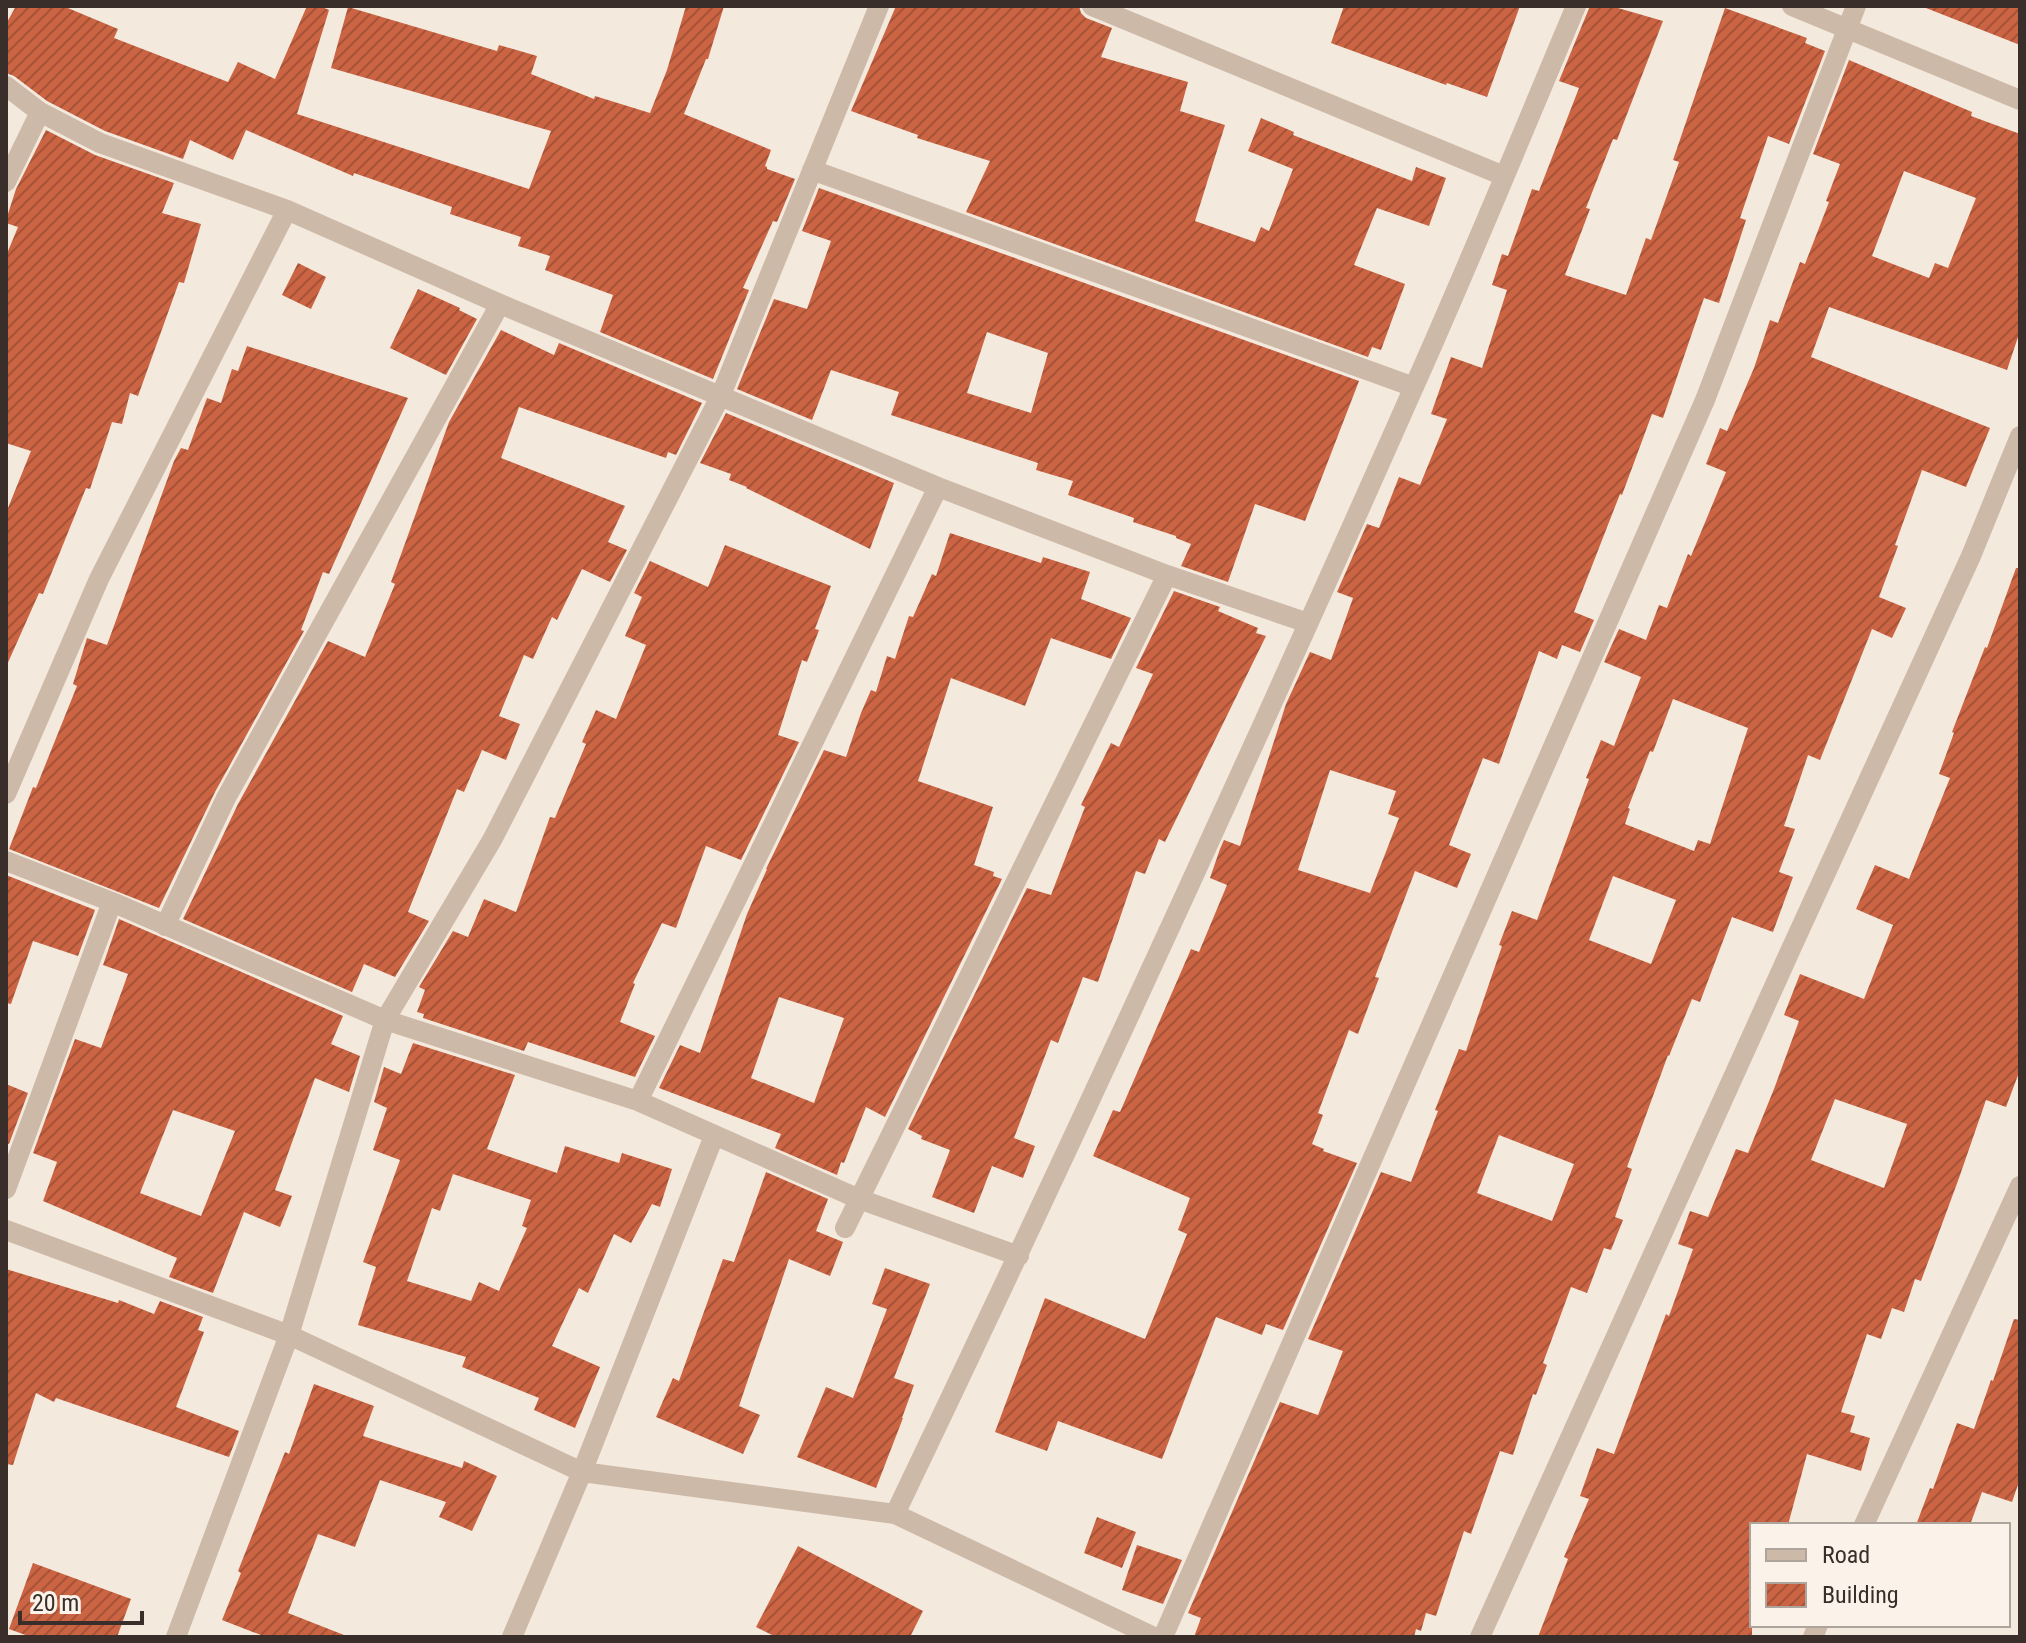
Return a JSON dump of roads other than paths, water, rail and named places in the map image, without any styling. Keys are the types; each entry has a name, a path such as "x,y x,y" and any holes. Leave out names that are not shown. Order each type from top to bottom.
{"street":[{"path":"176,1637 289,1335 385,1020 492,840 721,395 879,6"},
{"path":"1092,6 1504,176"},
{"path":"895,1514 1019,1256 1308,623 1414,387 1576,6"},
{"path":"1792,6 2020,100"},
{"path":"1163,1637 1705,400 1856,6"},
{"path":"6,86 40,112 100,143 287,210 500,304 938,487 1167,575 1308,623"},
{"path":"6,182 40,112"},
{"path":"812,170 1414,387"},
{"path":"6,794 99,579 287,210"},
{"path":"165,926 226,798 500,304"},
{"path":"1480,1637 1971,556 2020,436"},
{"path":"638,1101 938,487"},
{"path":"845,1228 1167,575"},
{"path":"6,861 112,902 385,1020 638,1101 859,1199 1019,1256"},
{"path":"6,1189 112,902"},
{"path":"512,1637 582,1472 714,1136"},
{"path":"1865,1523 2020,1186"},
{"path":"6,1230 289,1335 582,1472 895,1514 1154,1637"}]}
